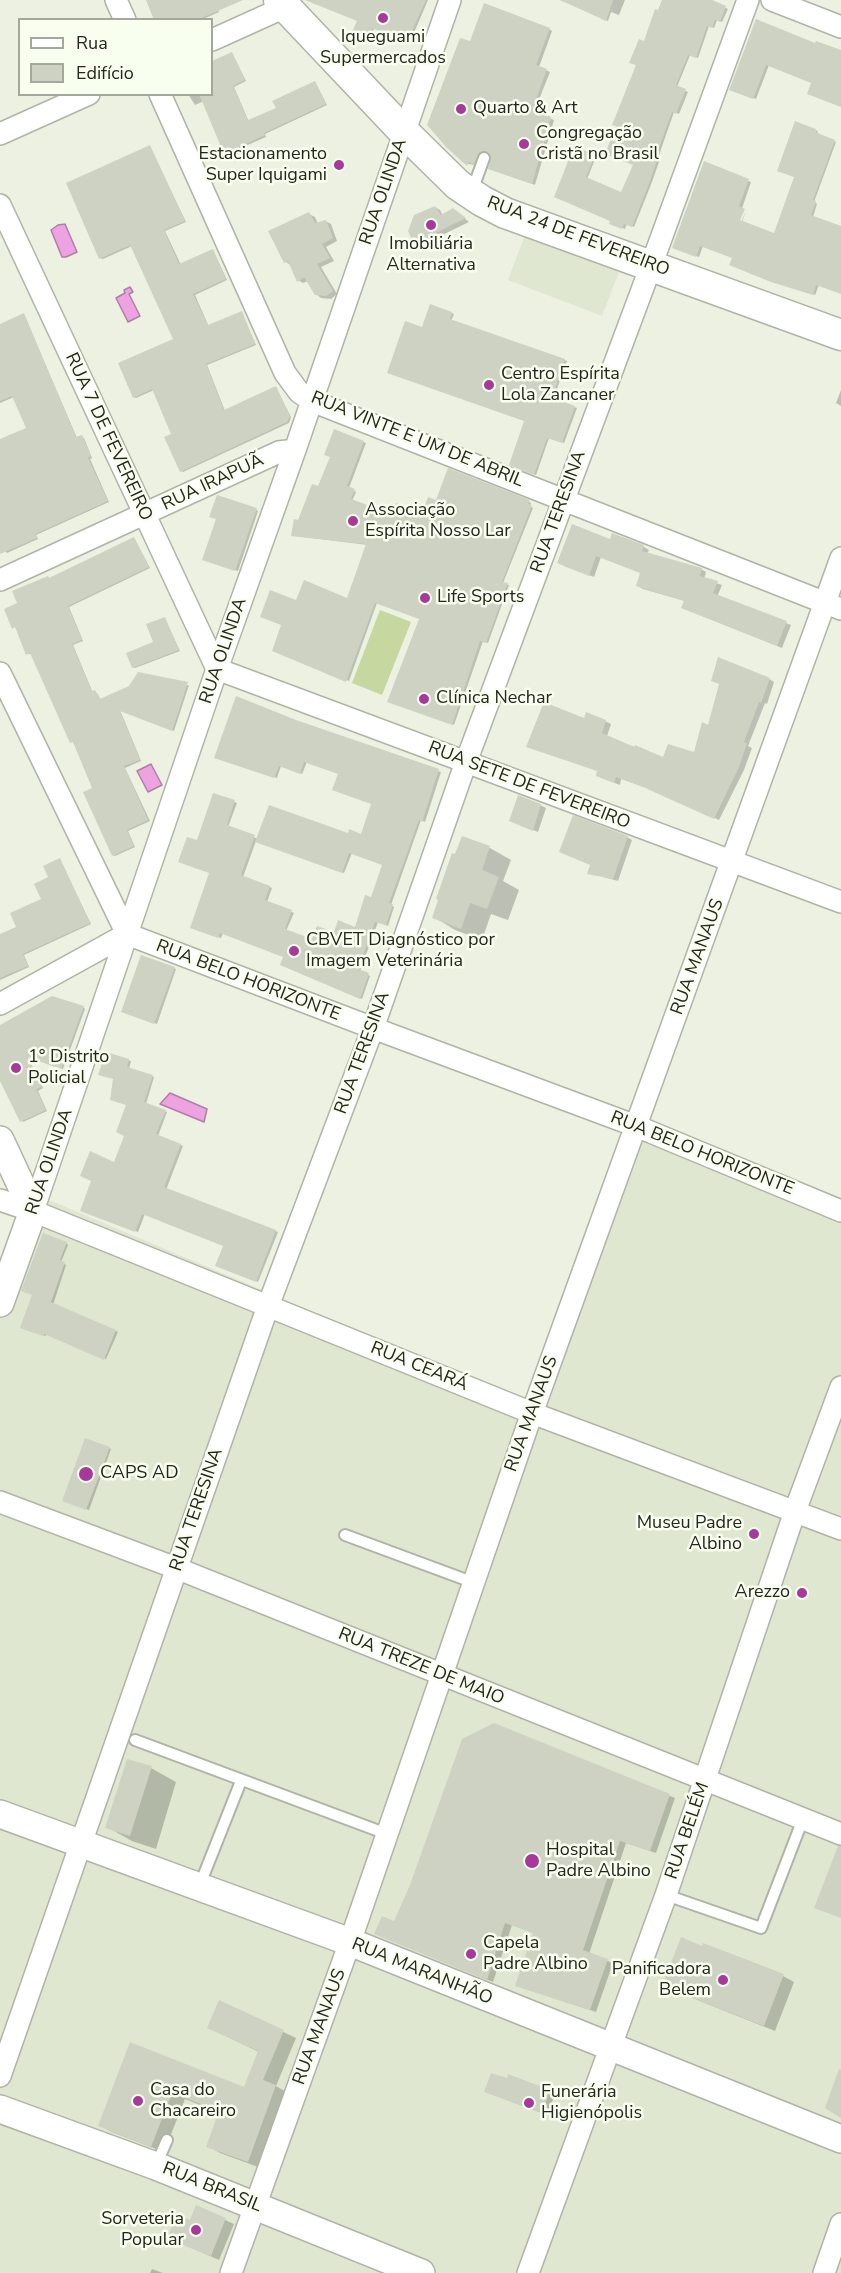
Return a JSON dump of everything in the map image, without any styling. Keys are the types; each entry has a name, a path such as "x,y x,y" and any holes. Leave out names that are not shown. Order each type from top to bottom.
{"main road":[{"name":"RUA 24 DE FEVEREIRO","path":"282,3 404,132 458,185 471,194 506,213 841,335"}],"street":[{"path":"116,0 124,18"},
{"name":"RUA OLINDA","path":"0,1303 217,669 450,0"},
{"name":"RUA TERESINA","path":"0,2076 268,1306 373,1029 466,762 748,0"},
{"path":"772,0 841,27"},
{"path":"213,39 282,3"},
{"path":"0,134 85,96"},
{"name":"RUA VINTE E UM DE ABRIL","path":"161,96 285,373 299,392 312,401 833,605"},
{"name":"RUA 7 DE FEVEREIRO","path":"0,205 217,669"},
{"name":"RUA IRAPUÃ","path":"0,580 279,452 295,450"},
{"name":"RUA MANAUS","path":"231,2273 350,1942 532,1413 732,863 833,605 841,558"},
{"name":"RUA SETE DE FEVEREIRO","path":"217,669 841,902"},
{"path":"0,673 127,934 0,1004"},
{"name":"RUA BELO HORIZONTE","path":"127,934 373,1029 636,1126 841,1211"},
{"path":"3,1147 33,1211"},
{"path":"0,1190 5,1177 3,1147"},
{"name":"RUA CEARÁ","path":"0,1200 33,1211 532,1413 841,1529"},
{"name":"RUA BELÉM","path":"528,2273 666,1895 795,1511 841,1387"},
{"name":"RUA TREZE DE MAIO","path":"0,1502 176,1568 841,1834"},
{"name":"RUA MARANHÃO","path":"0,1814 350,1942 841,2139"},
{"name":"RUA BRASIL","path":"0,2109 156,2166 421,2273"},
{"path":"824,2273 841,2224"}],"lane":[{"path":"471,194 484,158"},
{"path":"345,1535 472,1582"},
{"path":"135,1740 387,1834"},
{"path":"198,1888 241,1781"},
{"path":"666,1895 761,1928 803,1819"},
{"path":"156,2166 167,2140"}],"shaded area":[{"path":"65,224 77,252 62,257 51,230 58,225"},
{"path":"525,235 619,272 602,316 508,280"},
{"path":"130,287 133,292 129,294 140,316 128,322 116,298"},
{"path":"151,764 162,785 148,792 137,771"},
{"path":"170,1093 207,1109 204,1122 160,1104"},
{"path":"640,1122 841,1200 841,2273 0,2273 0,1301 40,1196 536,1406"}],"green space":[{"path":"380,610 411,622 382,695 352,683"}],"building":[{"path":"146,0 243,0 202,18 153,18"},
{"name":"Iqueguami Supermercados","path":"305,0 426,0 407,42 372,28 370,39 352,32 357,21"},
{"path":"561,0 613,0 606,21"},
{"path":"662,0 712,0 726,6 720,22 715,20 712,28 707,26 696,58 688,55 676,85 686,89 676,114 672,112 656,156 658,157 650,181 632,227 624,224 622,229 609,224 610,221 554,197 574,146 595,155 586,177 621,192 633,165 605,154 616,126 612,125 636,65 629,63 639,39 644,41 655,9 658,10"},
{"path":"484,3 550,28 536,65 547,69 532,110 551,117 532,184 488,169 491,157 486,151 479,153 474,164 468,162 467,166 427,125 460,38 470,41"},
{"path":"756,19 815,43 816,41 841,50 841,107 807,94 811,83 766,65 753,99 729,90"},
{"path":"232,52 245,80 233,86 248,120 276,108 272,101 315,81 326,104 224,154 200,96 213,96 213,61"},
{"path":"795,121 835,140 813,200 816,201 811,215 841,226 841,294 816,285 813,295 771,282 729,265 732,258 700,246 696,257 672,248 704,161 749,179 739,206 745,209 740,220 774,233 794,177 777,171"},
{"path":"150,145 185,221 164,230 179,264 213,249 226,279 193,294 208,325 242,311 255,344 206,364 224,410 276,386 290,416 287,422 180,472 164,437 171,434 152,389 133,398 118,363 173,339 130,245 99,259 66,183"},
{"name":"Imobiliária Alternativa","path":"435,206 441,215 453,208 466,218 420,241 412,240 408,231 414,215"},
{"path":"309,212 315,223 326,220 333,238 322,244 330,258 317,264 333,291 326,296 315,295 304,277 297,282 288,261 284,263 268,231"},
{"name":"Centro Espírita Lola Zancaner","path":"430,304 452,312 450,319 565,359 552,398 575,406 562,443 547,438 534,475 509,465 524,421 387,373 405,321 422,327"},
{"path":"24,313 76,437 82,435 91,456 88,458 108,501 35,534 37,538 0,554 0,439 26,428 12,396 0,401 0,324"},
{"path":"334,429 364,441 347,486 355,489 351,499 392,514 396,503 422,514 428,497 436,500 448,468 530,500 528,504 532,505 502,582 508,583 486,643 480,641 452,725 387,702 419,619 375,603 346,682 272,651 281,625 260,617 270,590 296,600 304,580 347,598 366,544 291,536 294,519 298,520 312,484 318,486 330,457 324,455"},
{"path":"217,495 257,508 235,571 202,560 216,519 209,517"},
{"path":"572,524 610,539 612,533 644,545 642,551 702,568 700,576 718,581 713,593 787,621 777,646 681,608 684,601 636,586 640,573 596,556 589,576 557,563"},
{"path":"134,537 149,567 68,606 82,640 72,644 92,691 95,690 100,699 129,686 138,672 188,682 172,731 120,711 140,760 124,766 148,820 127,830 134,846 112,856 83,792 92,788 73,742 70,743 30,653 26,655 15,627 12,629 4,609 17,603 12,591 48,576 49,578"},
{"path":"165,617 179,650 132,668 126,653 153,642 146,624"},
{"path":"718,657 770,678 744,742 747,743 739,767 714,819 643,787 616,777 614,783 596,776 597,771 526,747 544,702 584,718 586,712 606,720 602,733 663,757 668,744 694,752 702,722 708,725 719,684 711,681"},
{"path":"236,696 296,720 439,769 422,822 419,820 389,903 393,904 386,925 375,922 358,969 369,973 360,999 280,965 283,957 220,933 218,938 190,928 209,873 178,862 187,837 197,840 213,793 235,800 227,825 255,835 241,875 270,886 265,900 292,910 285,929 312,939 317,926 334,932 338,920 355,927 365,895 371,897 382,865 349,853 342,873 255,842 269,805 348,833 349,829 361,834 371,804 332,790 338,774 304,762 300,774 279,766 274,778 214,758"},
{"path":"518,795 541,804 533,831 509,821"},
{"path":"573,815 628,836 613,879 587,874 590,865 559,852"},
{"path":"462,836 490,846 482,870 499,877 487,909 470,903 461,929 432,918 452,853 455,854"},
{"path":"60,858 90,923 23,954 28,966 0,978 0,934 16,927 10,913 41,899 34,884 48,877 43,866"},
{"path":"141,955 175,967 154,1024 121,1012"},
{"path":"52,996 84,1006 61,1069 27,1057 42,1087 36,1089 46,1110 20,1122 0,1081 0,1025"},
{"path":"106,1052 129,1059 127,1067 153,1075 144,1102 166,1110 156,1134 181,1144 164,1187 276,1230 256,1282 215,1266 223,1246 142,1214 135,1232 80,1211 91,1181 80,1176 90,1151 114,1162 124,1136 116,1132 126,1105 110,1100 113,1079 98,1075"},
{"path":"43,1233 67,1242 60,1260 65,1262 51,1302 116,1330 104,1360 44,1334 43,1336 20,1328 32,1295 21,1291"},
{"name":"CAPS AD","path":"85,1438 110,1447 86,1510 62,1501"},
{"name":"Hospital Padre Albino","path":"494,1723 670,1794 650,1851 620,1841 583,1950 608,1959 590,2010 515,1986 533,1933 505,1923 487,1980 374,1934 382,1916 394,1921 410,1885 462,1739"},
{"path":"127,1759 152,1766 130,1836 105,1828"},
{"path":"838,1846 841,1846 841,1918 814,1908"},
{"name":"Panificadora Belem","path":"681,1937 784,1974 764,2026 662,1986"},
{"path":"219,2000 284,2030 263,2080 276,2085 248,2162 206,2147 219,2111 172,2093 151,2147 98,2126 130,2042 244,2087 258,2051 207,2028"},
{"path":"839,2069 841,2070 841,2118 825,2108"},
{"name":"Funerária Higienópolis","path":"491,2073 507,2078 508,2074 550,2090 542,2113 484,2092"},
{"name":"Sorveteria Popular","path":"196,2205 226,2218 211,2256 167,2239 176,2215 190,2220"}],"place":[{"name":"Iqueguami Supermercados","path":"383,18"},
{"name":"Quarto & Art","path":"461,109"},
{"name":"Congregação Cristã no Brasil","path":"524,144"},
{"name":"Estacionamento Super Iquigami","path":"339,165"},
{"name":"Imobiliária Alternativa","path":"431,225"},
{"name":"Centro Espírita Lola Zancaner","path":"489,385"},
{"name":"Associação Espírita Nosso Lar","path":"353,521"},
{"name":"Life Sports","path":"425,598"},
{"name":"Clínica Nechar","path":"424,699"},
{"name":"CBVET Diagnóstico por Imagem Veterinária","path":"294,951"},
{"name":"1° Distrito Policial","path":"16,1068"},
{"name":"CAPS AD","path":"86,1474"},
{"name":"Museu Padre Albino","path":"754,1534"},
{"name":"Arezzo","path":"802,1593"},
{"name":"Hospital Padre Albino","path":"532,1861"},
{"name":"Capela Padre Albino","path":"471,1954"},
{"name":"Panificadora Belem","path":"723,1980"},
{"name":"Casa do Chacareiro","path":"138,2101"},
{"name":"Funerária Higienópolis","path":"529,2103"},
{"name":"Sorveteria Popular","path":"196,2230"}]}
